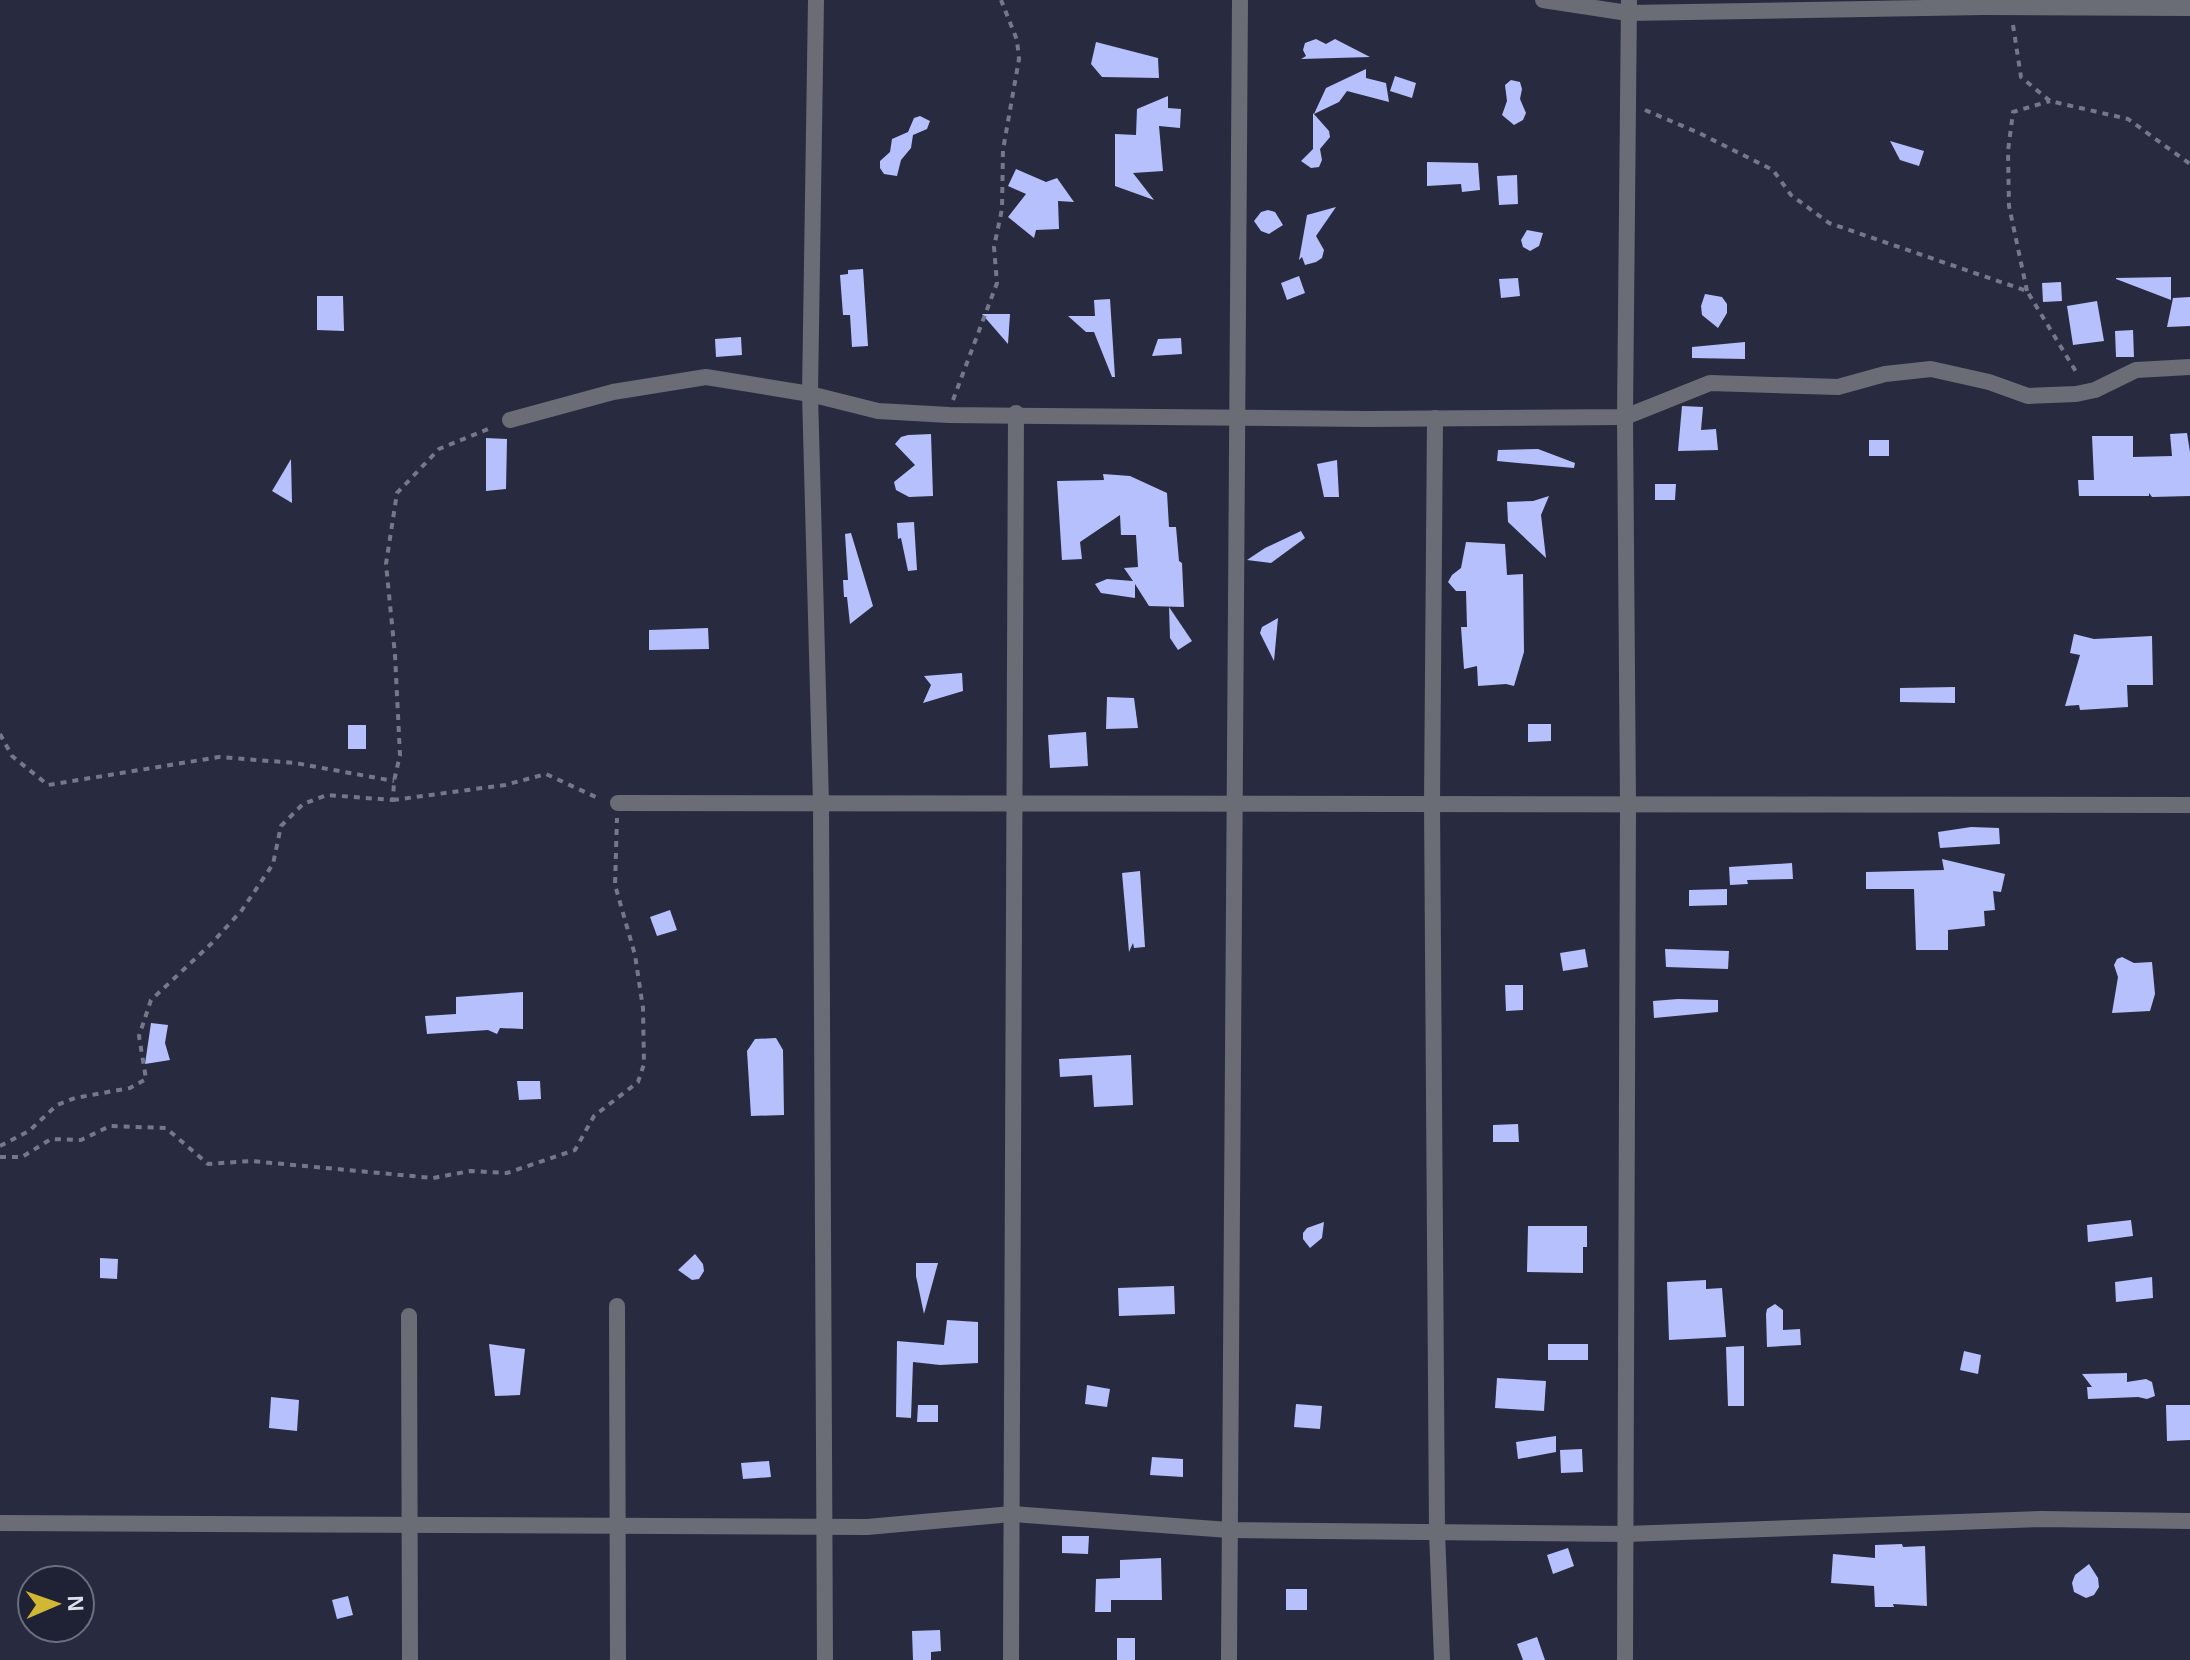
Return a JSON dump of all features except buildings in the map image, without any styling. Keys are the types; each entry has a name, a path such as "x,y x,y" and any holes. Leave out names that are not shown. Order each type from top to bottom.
{"street":[{"path":"816,0 810,394 821,803 825,1660"},
{"path":"1229,1660 1240,0"},
{"path":"1543,0 1629,6 2190,8"},
{"path":"1625,1660 1628,804 1625,417 1629,6"},
{"path":"510,420 613,392 706,377 810,394 878,411 949,415 1625,417 1710,383 1838,387 1885,374 1931,369 1989,382 2028,396 2095,390 2136,370 2190,367"},
{"path":"1011,1660 1016,413"},
{"path":"1435,418 1432,804 1437,1532 1442,1660"},
{"path":"618,803 2190,805"},
{"path":"617,1306 618,1660"},
{"path":"409,1316 410,1660"},
{"path":"0,1523 867,1527 1012,1514 1229,1530 1626,1534 2041,1519 2190,1521"}],"path":[{"path":"949,415 962,371 997,283 994,247 1002,209 1003,150 1019,59 1017,40 1001,0"},
{"path":"1983,7 2013,25 2021,77 2050,101 2128,119 2190,164"},
{"path":"1630,81 1642,109 1773,170 1791,195 1829,223 2027,291"},
{"path":"2050,101 2013,112 2009,132 2009,206 2027,291 2079,376 2095,390"},
{"path":"393,800 400,755 386,564 397,493 439,449 510,420"},
{"path":"0,734 12,756 48,785 219,757 295,763 394,781"},
{"path":"0,1146 29,1131 57,1105 75,1098 130,1088 146,1079 139,1036 151,1000 242,910 273,864 281,826 303,804 327,795 393,800 505,785 546,774 591,797 618,803 615,885 635,955 643,1008 644,1064 638,1082 594,1116 575,1150 507,1173 470,1171 433,1178 251,1161 208,1164 166,1128 110,1126 81,1140 51,1139 22,1157 0,1157"}]}
